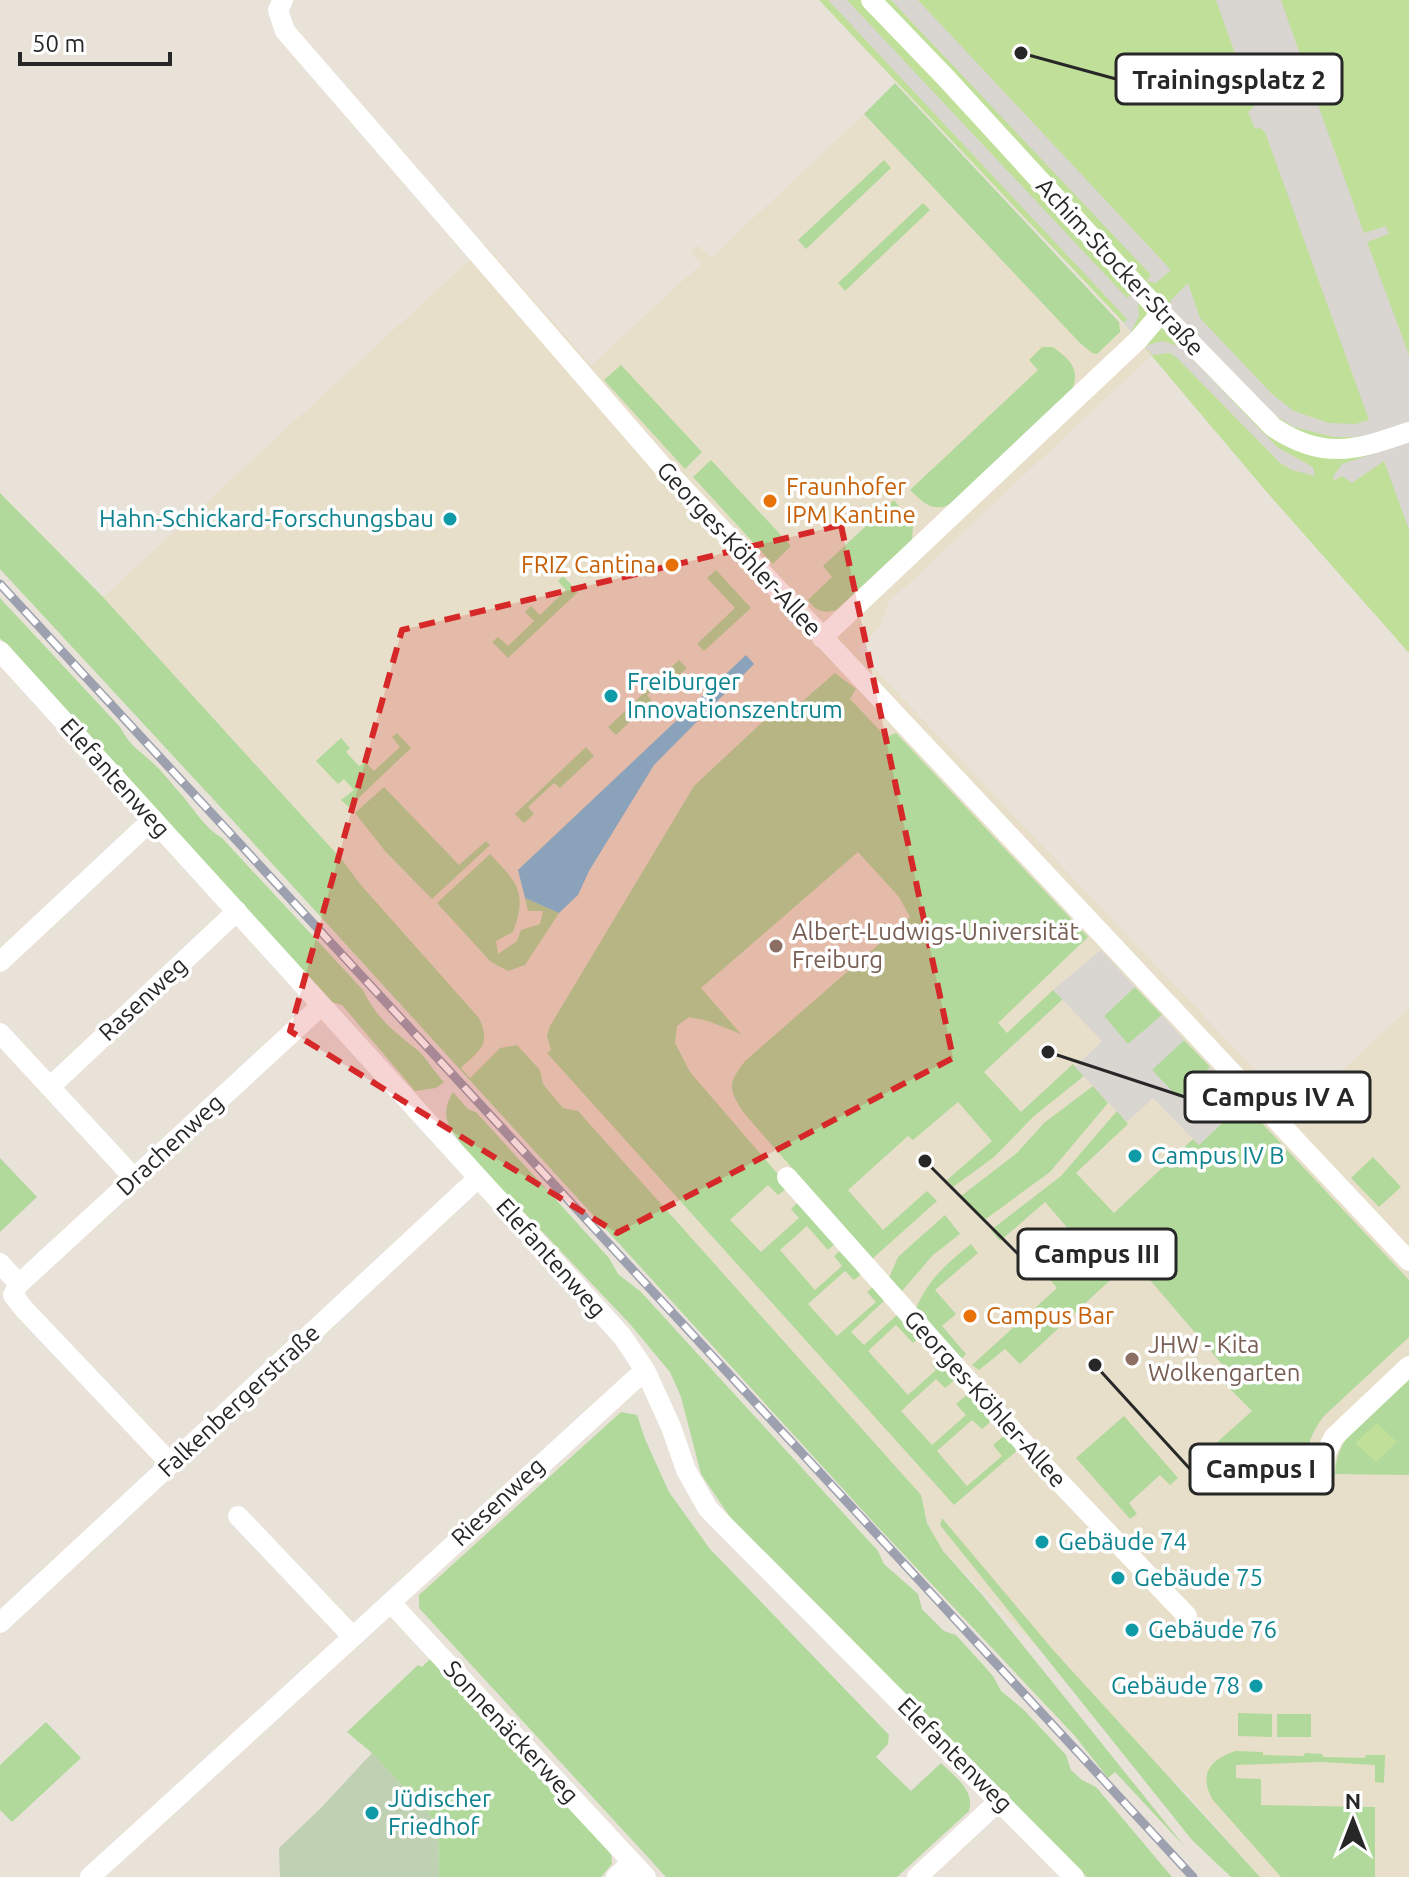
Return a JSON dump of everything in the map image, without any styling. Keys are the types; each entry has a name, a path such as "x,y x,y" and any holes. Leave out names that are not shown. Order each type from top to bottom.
{"street":[{"name":"Georges-Köhler-Allee","path":"283,0 278,10 285,31 588,383 822,638 1409,1261"},
{"name":"Achim-Stocker-Straße","path":"871,0 1262,418 1288,437 1337,451 1366,446 1409,432"},
{"path":"822,638 1138,340 1161,313"},
{"name":"Elefantenweg","path":"0,651 622,1336 645,1370 671,1427 686,1470 708,1509 1074,1877"},
{"path":"0,962 153,819"},
{"name":"Rasenweg","path":"50,1087 237,911"},
{"name":"Drachenweg","path":"19,1284 321,1006"},
{"path":"0,1033 135,1179"},
{"name":"Georges-Köhler-Allee","path":"787,1177 1047,1469 1187,1616"},
{"name":"Falkenbergerstraße","path":"0,1623 478,1178"},
{"path":"0,1263 19,1284 13,1295 24,1309 171,1464"},
{"path":"1324,1474 1326,1453 1334,1437 1409,1366"},
{"name":"Riesenweg","path":"90,1877 645,1370"},
{"path":"238,1516 353,1637"},
{"name":"Sonnenäckerweg","path":"391,1603 639,1870 616,1877"},
{"path":"917,1877 1000,1800"}],"highlighted area":[{"path":"841,525 953,1058 617,1233 290,1031 402,630"}],"shaded area":[{"path":"828,0 847,0 1127,298 1133,293 1138,302 1139,316 1131,332 1124,323 1127,319"},
{"path":"891,0 918,0 1171,270 1156,283 1146,281 1151,275"},
{"path":"1216,0 1281,0 1309,80 1321,76 1320,69 1330,65 1333,81 1312,88 1364,233 1386,226 1389,234 1367,242 1409,355 1409,423 1354,437 1334,437 1294,427 1271,413 1170,307 1171,300 1188,283 1200,318 1272,394 1294,411 1329,423 1355,424 1369,420 1265,132 1255,129 1248,112 1254,107"},
{"name":"Albert-Ludwigs-Universität Freiburg","path":"864,114 956,212 1119,323 1111,313 1152,355 888,603 881,625 857,650 1296,1113 1409,1008 1409,1877 1260,1877 1180,1786 1153,1766 943,1551 927,1523 920,1495 578,1111 564,1108 543,1084 540,1070 500,1048 470,1078 460,1068 360,884 343,861 103,597 486,245 591,365 702,263 691,252 697,245 711,258"},
{"path":"1163,341 1181,347 1277,447 1313,467 1315,476 1280,463 1177,358 1170,353 1152,355 1144,346"},
{"path":"1409,442 1409,530 1384,461 1352,483 1342,476 1333,481 1342,464"},
{"path":"1101,950 1135,987 1104,1016 1128,1044 1162,1015 1184,1040 1152,1070 1179,1098 1210,1067 1243,1103 1199,1145 1153,1098 1127,1122 1075,1067 1102,1041 1053,990"}],"green space":[{"path":"819,0 1409,0 1409,653 1265,490 1124,323"},
{"path":"895,83 1119,322 1120,332 1097,354 1080,343 864,114"},
{"path":"884,160 891,168 806,249 798,240"},
{"path":"923,203 930,210 845,291 838,283"},
{"path":"1042,347 1053,347 1072,365 1075,376 1072,389 949,505 937,507 923,502 910,490 1038,370 1029,360"},
{"path":"621,365 702,452 685,469 604,380"},
{"path":"711,460 791,546 773,564 693,477"},
{"path":"0,493 103,597 343,861 479,1018 484,1041 461,1068 470,1078 500,1048 517,1045 540,1070 543,1084 563,1108 578,1111 921,1495 927,1523 943,1551 984,1597 1185,1847 1115,1772 1108,1778 1075,1736 876,1525 0,569"},
{"path":"894,500 913,524 912,540 836,610 827,612 817,609 808,600 832,577 823,566"},
{"path":"716,570 751,608 704,651 697,644 735,608 707,578"},
{"path":"563,576 578,592 508,658 492,642 498,637 508,646 534,621 525,612 531,606 540,615 566,590 558,581"},
{"path":"0,598 120,727 131,744 161,770 204,823 222,838 363,990 385,1022 418,1051 444,1082 436,1088 415,1091 342,1005 328,1001 0,638"},
{"path":"679,660 687,668 678,676 672,671 647,695 652,701 616,735 608,727"},
{"path":"835,673 856,689 850,699 886,737 896,733 1088,937 998,1023 1007,1033 1053,990 1063,999 984,1072 1021,1112 1073,1064 1084,1076 1034,1116 994,1157 953,1187 947,1180 992,1141 958,1102 913,1140 908,1136 848,1190 883,1230 927,1191 937,1201 872,1259 743,1112 732,1086 735,1075 745,1061 910,917 899,897 858,852 701,988 741,1034 689,1017 677,1026 675,1043 690,1072 789,1187 778,1195 768,1185 730,1220 761,1252 799,1218 791,1209 800,1200 837,1242 828,1250 807,1226 780,1250 815,1290 842,1266 834,1256 841,1250 863,1273 854,1280 845,1271 808,1304 837,1336 876,1302 867,1292 874,1286 885,1300 851,1332 864,1345 898,1314 919,1338 913,1343 896,1325 868,1351 908,1395 936,1370 932,1365 939,1360 956,1379 945,1388 936,1379 901,1411 932,1445 966,1415 956,1404 970,1392 994,1419 982,1429 972,1420 937,1451 967,1486 1002,1456 993,1445 1007,1433 1020,1448 954,1505 547,1053 551,1050 547,1036 550,1026 694,786 774,711 797,706"},
{"path":"397,733 411,748 349,807 341,800 354,790 344,779 338,784 316,761 341,738 350,748 346,752 359,766 365,762 374,771 400,747 392,737"},
{"path":"586,747 594,756 560,788 554,783 528,807 534,814 524,823 515,814"},
{"path":"384,787 459,865 486,841 490,845 432,899 385,851 355,813"},
{"path":"490,854 517,888 520,907 513,932 496,941 498,954 517,941 521,930 540,924 543,911 528,911 525,898 559,913 525,965 508,971 491,962 437,903"},
{"path":"1135,987 1162,1015 1128,1045 1104,1016"},
{"path":"1184,1040 1210,1067 1179,1099 1151,1069"},
{"path":"1093,1086 1108,1103 1050,1172 983,1221 961,1196 1017,1153 1044,1123"},
{"path":"453,1092 468,1109 476,1112 609,1258 618,1274 641,1292 878,1551 884,1564 918,1594 922,1609 944,1631 956,1635 993,1676 1001,1691 1024,1710 1066,1755 1071,1770 1096,1787 1172,1877 1087,1877 734,1523 701,1474 681,1397 670,1372 630,1324 464,1149 450,1128 446,1115"},
{"path":"1243,1103 1409,1280 1409,1337 1324,1416 1310,1442 1305,1472 1203,1471 1195,1462 1252,1411 1219,1378 1227,1370 1144,1273 1121,1270 1020,1364 1005,1349 979,1370 972,1365 1057,1288 1044,1272 1079,1241 1045,1202 1000,1241 991,1230 1061,1176 1117,1111 1128,1124 1076,1173 1114,1213 1193,1139 1199,1145"},
{"path":"1373,1157 1401,1187 1379,1207 1351,1178"},
{"path":"0,1158 37,1197 0,1232"},
{"path":"945,1215 960,1234 933,1255 902,1291 889,1278 898,1257"},
{"path":"971,1244 978,1253 935,1290 956,1314 942,1326 966,1354 961,1359 916,1308 939,1273"},
{"path":"1409,1377 1409,1475 1335,1474 1337,1459 1351,1432"},
{"path":"621,1412 637,1415 669,1492 710,1549 889,1735 888,1744 876,1757 911,1791 941,1763 966,1790 969,1811 897,1877 666,1877 419,1608 419,1595"},
{"path":"1124,1416 1178,1478 1170,1485 1160,1475 1129,1503 1137,1514 1130,1519 1076,1458"},
{"path":"1377,1423 1397,1442 1376,1462 1355,1443"},
{"path":"942,1518 1054,1651 1260,1877 1231,1877 1192,1840 940,1525"},
{"path":"431,1658 611,1852 612,1864 601,1877 439,1877 438,1824 372,1753 347,1732 418,1665 422,1667"},
{"path":"1238,1713 1272,1714 1272,1737 1238,1736"},
{"path":"1277,1714 1311,1714 1311,1737 1277,1737"},
{"path":"46,1722 81,1758 12,1822 0,1810 0,1765"},
{"path":"1236,1751 1263,1752 1263,1755 1322,1754 1323,1757 1385,1755 1384,1783 1375,1782 1375,1765 1321,1762 1236,1765 1236,1778 1261,1779 1261,1805 1375,1807 1375,1877 1281,1877 1212,1799 1208,1790 1209,1769 1219,1758"},
{"name":"Jüdischer Friedhof","path":"372,1753 438,1824 439,1877 280,1877 279,1848"}],"water":[{"path":"746,655 754,664 654,765 589,871 578,895 559,913 525,898 518,870"}],"railway":[{"path":"0,584 1193,1877"}],"place":[{"name":"Trainingsplatz 2","path":"1021,53"},
{"name":"Fraunhofer IPM Kantine","path":"770,501"},
{"name":"Hahn-Schickard-Forschungsbau","path":"450,519"},
{"name":"FRIZ Cantina","path":"672,565"},
{"name":"Freiburger Innovationszentrum","path":"611,696"},
{"name":"Albert-Ludwigs-Universität Freiburg","path":"776,946"},
{"name":"Campus IV A","path":"1048,1052"},
{"name":"Campus IV B","path":"1135,1156"},
{"name":"Campus III","path":"925,1161"},
{"name":"Campus Bar","path":"970,1316"},
{"name":"JHW - Kita Wolkengarten","path":"1132,1359"},
{"name":"Campus I","path":"1095,1365"},
{"name":"Gebäude 74","path":"1042,1542"},
{"name":"Gebäude 75","path":"1118,1578"},
{"name":"Gebäude 76","path":"1132,1630"},
{"name":"Gebäude 78","path":"1256,1686"},
{"name":"Jüdischer Friedhof","path":"372,1813"}]}
